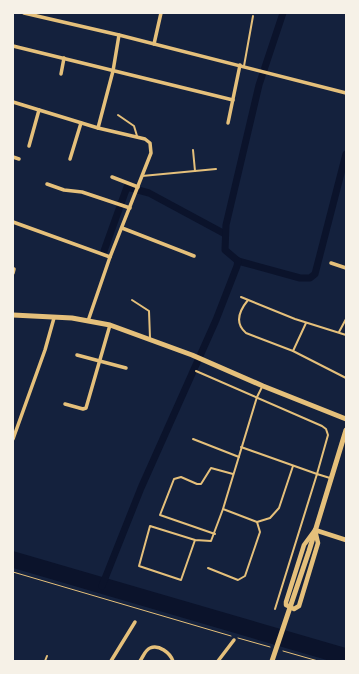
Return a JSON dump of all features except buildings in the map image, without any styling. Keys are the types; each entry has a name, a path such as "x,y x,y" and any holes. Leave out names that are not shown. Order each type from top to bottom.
{"main road":[{"path":"13,315 88,321 110,325 192,354 263,386 346,419"},
{"path":"272,661 309,551 330,478 346,430"}],"street":[{"path":"24,13 242,65 346,93"},
{"path":"154,44 162,13"},
{"path":"98,128 113,71 119,35"},
{"path":"13,46 233,100"},
{"path":"61,74 64,58"},
{"path":"228,123 242,65"},
{"path":"13,102 98,128 145,139 152,148 110,258 88,321"},
{"path":"29,146 39,110"},
{"path":"70,159 81,123"},
{"path":"13,157 19,159"},
{"path":"112,177 138,187"},
{"path":"47,184 64,190 82,192 130,208"},
{"path":"13,222 110,258"},
{"path":"122,228 194,256"},
{"path":"331,263 346,268"},
{"path":"13,440 45,350 54,318"},
{"path":"65,404 83,409 86,408 110,325"},
{"path":"77,355 126,368"},
{"path":"315,530 318,543 299,606 294,609 286,606 286,602 304,545 315,530"},
{"path":"315,530 346,538"},
{"path":"111,661 135,622"},
{"path":"218,661 236,639"},
{"path":"140,661 147,650 155,648 165,651 173,661"}],"lane":[{"path":"242,65 253,16"},
{"path":"118,115 134,126 137,138"},
{"path":"193,150 195,171"},
{"path":"142,176 216,169"},
{"path":"241,297 306,322 346,335"},
{"path":"132,300 149,311 150,338"},
{"path":"248,300 239,313 238,323 241,329 246,333 293,351 346,378"},
{"path":"338,332 346,319"},
{"path":"293,351 306,322"},
{"path":"196,371 326,429 328,435 275,609"},
{"path":"195,540 181,580 139,566 150,526 195,540 210,542 215,534 257,397 263,386"},
{"path":"192,439 238,457"},
{"path":"241,447 330,478"},
{"path":"223,509 257,522 270,518 279,508 293,466"},
{"path":"215,534 160,515 174,479 181,476 201,484 211,468 233,474"},
{"path":"208,568 238,580 242,579 245,576 260,532 257,522"},
{"path":"45,661 47,656"}],"path":[{"path":"13,572 231,636"},
{"path":"236,639 271,647"},
{"path":"278,649 318,661"}],"water":[{"path":"13,551 346,648 346,661 330,661 13,568"}],"waterway":[{"path":"102,586 141,488 216,320 237,266 238,261 225,250 226,225 259,85 283,13"},
{"path":"238,261 300,278 310,278 315,274 346,154"},
{"path":"104,251 127,187 149,193 225,234"}]}
